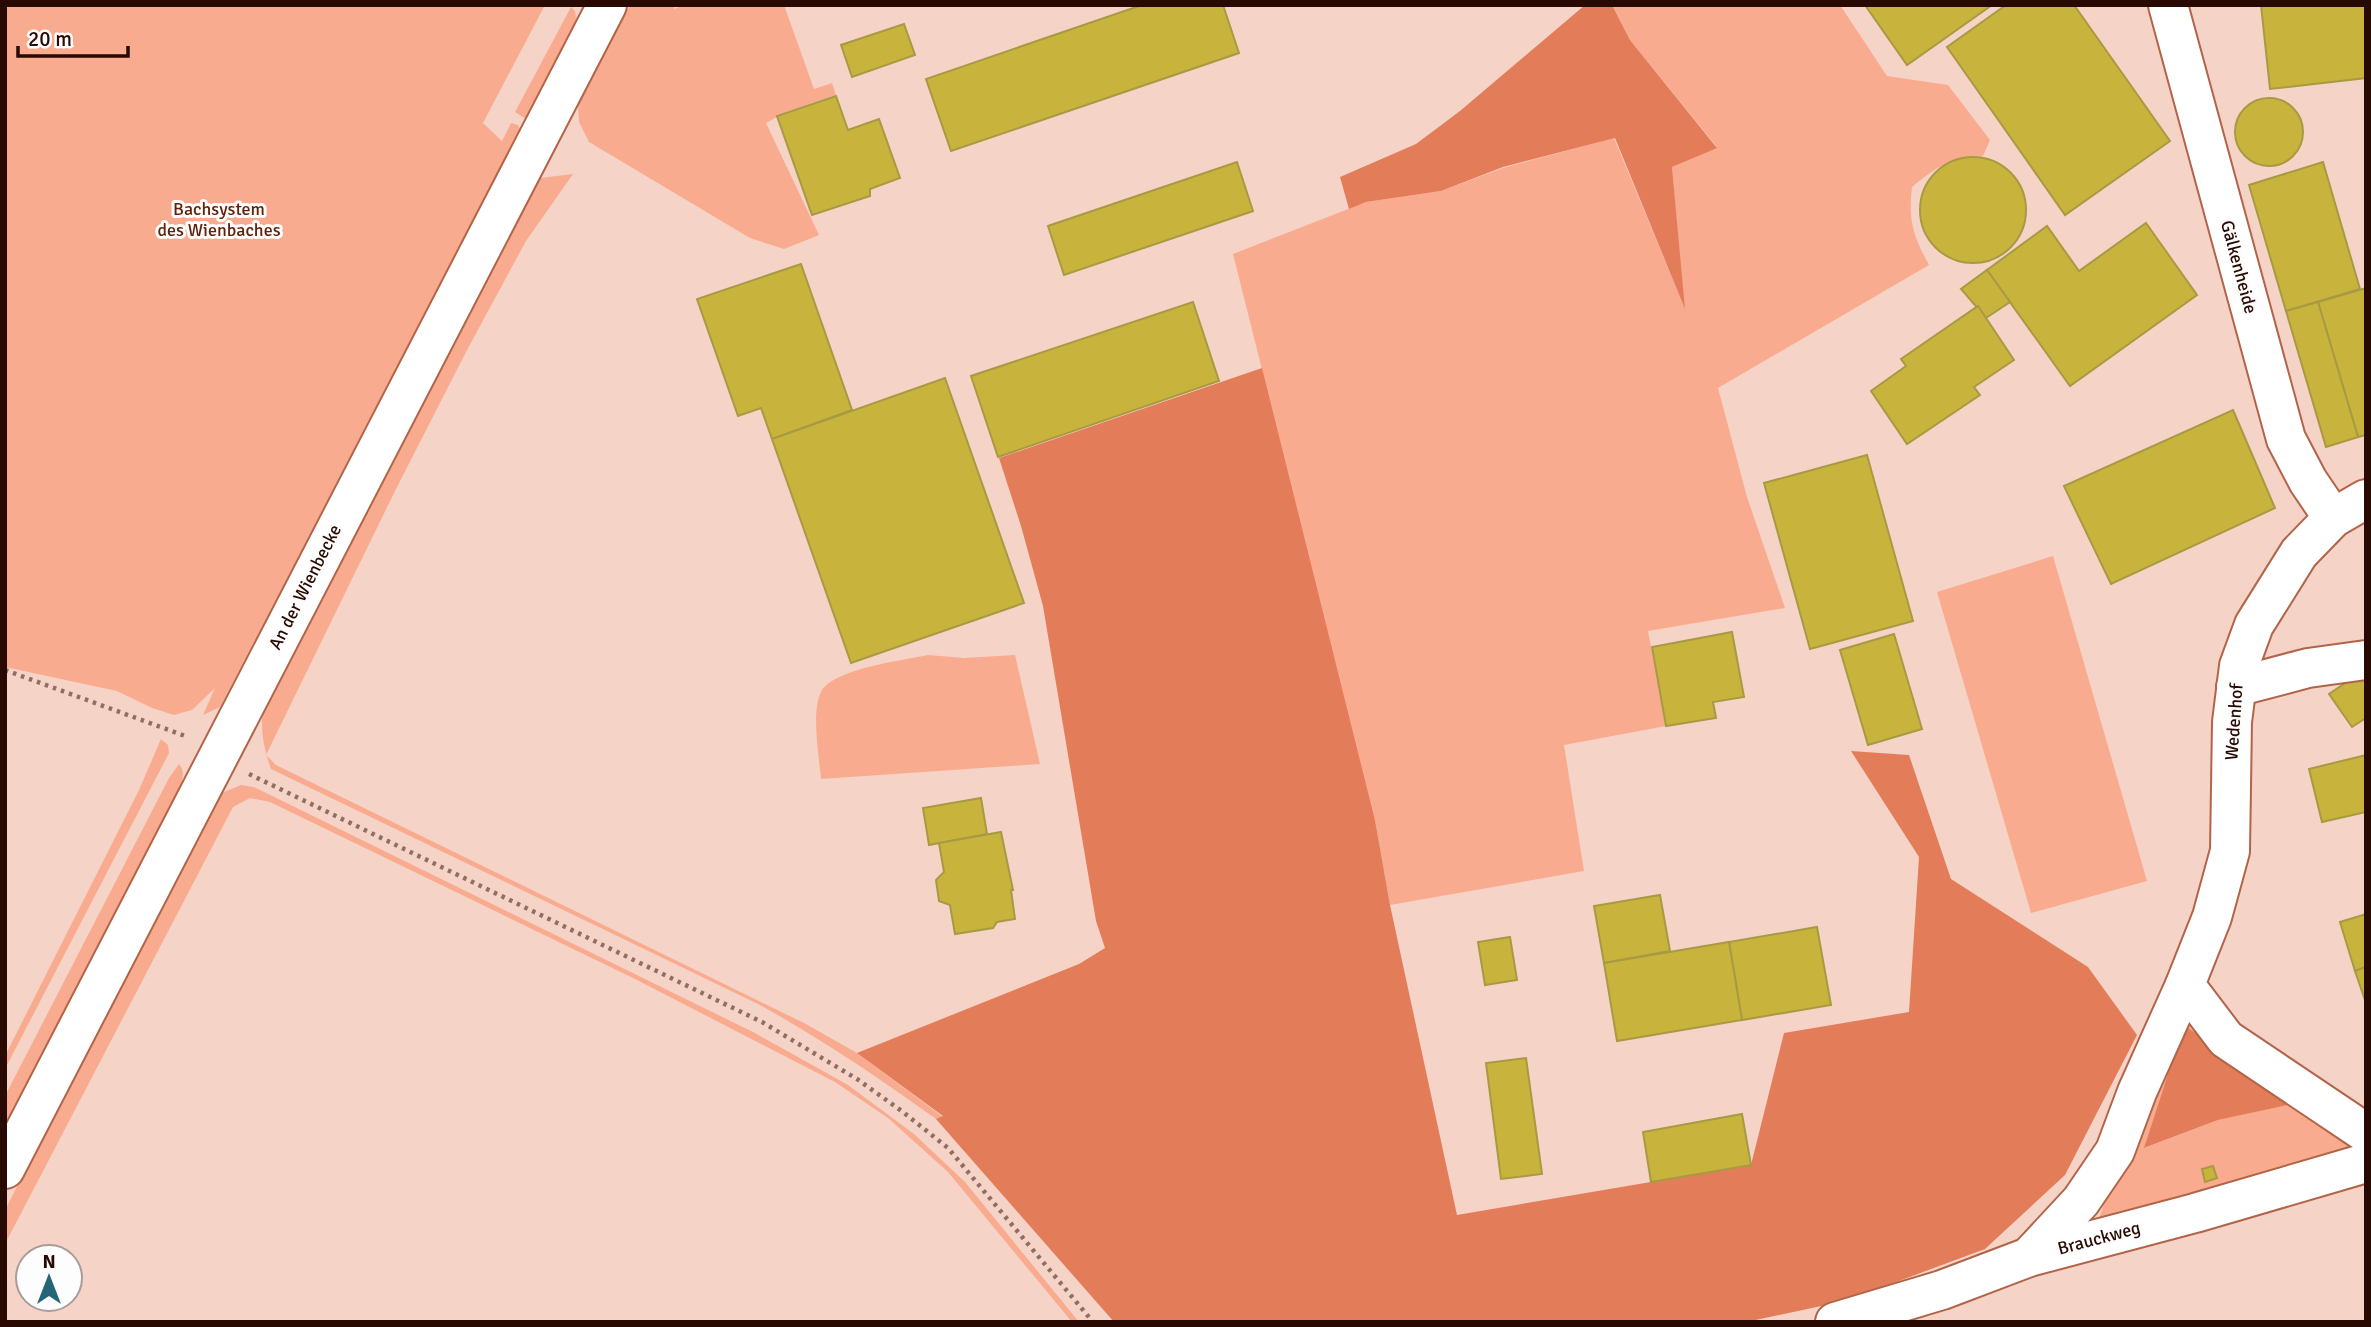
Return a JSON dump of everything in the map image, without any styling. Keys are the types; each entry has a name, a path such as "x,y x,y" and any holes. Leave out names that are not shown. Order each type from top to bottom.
{"street":[{"name":"An der Wienbecke","path":"5,1169 607,5"},
{"name":"Gälkenheide","path":"2168,5 2286,439 2308,481 2333,518"},
{"name":"Wedenhof","path":"2029,1257 2081,1201 2115,1151 2137,1092 2212,918 2230,851 2232,722 2239,666 2254,625 2299,554 2333,518 2366,499"},
{"path":"2236,687 2308,668 2366,660"},
{"path":"2185,985 2226,1039 2366,1133"},
{"name":"Brauckweg","path":"1835,1322 1942,1290 2029,1257 2195,1213 2366,1163"}],"path":[{"path":"5,670 186,735"},
{"path":"216,758 762,1022 857,1079 948,1148 1093,1322"}],"green space":[{"name":"Bachsystem des Wienbaches","path":"5,5 545,5 483,123 502,141 511,123 518,125 520,129 220,707 203,715 215,688 192,710 174,715 117,691 5,667"},
{"path":"630,5 675,5 674,9 685,5 784,5 814,89 832,83 836,95 786,112 766,123 819,235 784,249 750,238 589,142 579,122 578,104"},
{"path":"1612,5 1840,5 1887,76 1948,85 1990,140 1983,156 1944,164 1912,187 1913,228 1929,265 1718,388 1747,497 1785,608 1648,631 1666,726 1564,745 1584,871 1390,905 1375,820 1233,254 1366,202 1441,191 1503,168 1614,138 1684,306 1672,167 1717,147 1630,40"},
{"path":"571,7 575,11 577,23 526,119 515,112"},
{"path":"573,174 526,241 466,352 266,754 262,732 263,710 540,178"},
{"path":"2053,556 2147,881 2031,913 1937,592"},
{"path":"928,655 964,658 1015,655 1040,764 821,779 816,711 821,692 839,677 853,672"},
{"path":"161,739 168,745 169,753 5,1069 5,1056 139,790"},
{"path":"267,756 276,765 804,1023 857,1053 943,1117 936,1119 849,1059 758,1004 271,769"},
{"path":"179,764 183,773 179,789 5,1126 5,1096 169,778"},
{"path":"241,785 254,787 753,1032 848,1085 914,1134 965,1182 1079,1322 1072,1322 948,1172 888,1118 835,1082 633,978 270,802 250,798 233,807 5,1244 5,1210 214,803 222,793"},
{"path":"2178,1003 2364,1144 2096,1226","holes":["2184,1025 2296,1103 2218,1120 2145,1148"]}],"shaded area":[{"path":"1585,5 1612,5 1630,40 1717,148 1672,167 1685,309 1615,138 1503,167 1441,191 1366,202 1349,209 1340,177 1416,144 1460,111"},
{"path":"1262,368 1375,820 1390,905 1457,1215 1751,1165 1784,1033 1909,1012 1919,857 1851,751 1909,755 1951,879 2088,967 2137,1035 2065,1175 1985,1249 1845,1301 1746,1322 1114,1322 936,1119 943,1116 857,1053 1079,964 1105,948 1096,921 1043,606 999,458"},
{"path":"2184,1025 2297,1103 2218,1120 2144,1148"}],"building":[{"path":"1142,5 1223,5 1239,53 951,151 926,79"},
{"path":"1865,5 1992,5 1907,65"},
{"path":"2006,5 2074,5 2170,141 2065,215 1947,47"},
{"path":"2261,5 2366,5 2366,78 2270,89"},
{"path":"904,24 915,55 852,77 841,45"},
{"path":"836,96 848,130 879,119 900,178 870,189 870,196 812,215 777,116"},
{"path":"2269,98 2282,101 2293,108 2300,119 2303,132 2300,145 2293,156 2282,163 2269,166 2256,163 2245,156 2238,145 2235,132 2238,119 2245,108 2256,101"},
{"path":"1973,157 1993,161 2010,173 2022,190 2026,210 2022,230 2010,247 1993,259 1973,263 1953,259 1936,247 1924,230 1920,210 1924,190 1936,173 1953,161"},
{"path":"1237,162 1253,211 1064,275 1048,226"},
{"path":"2323,162 2360,289 2286,311 2249,185"},
{"path":"2146,223 2197,295 2070,386 1987,270 2047,226 2079,271"},
{"path":"801,264 852,410 772,439 761,408 738,416 697,299"},
{"path":"1987,270 2010,302 1986,318 1961,289"},
{"path":"2366,288 2366,435 2358,437 2318,302"},
{"path":"1193,302 1219,381 998,457 971,376"},
{"path":"2318,302 2358,437 2326,447 2286,311"},
{"path":"1978,306 2014,360 1974,387 1980,395 1907,444 1871,391 1906,366 1901,359"},
{"path":"945,378 1024,603 851,663 772,439"},
{"path":"2233,410 2275,508 2111,584 2064,486"},
{"path":"1867,455 1913,621 1810,649 1764,483"},
{"path":"1732,632 1744,697 1713,702 1716,718 1666,726 1652,647"},
{"path":"1894,634 1922,729 1868,745 1840,650"},
{"path":"2360,673 2366,682 2366,718 2352,727 2329,694"},
{"path":"2366,755 2366,812 2322,822 2309,769"},
{"path":"981,798 987,834 929,845 923,808"},
{"path":"1001,832 1013,890 1015,919 997,922 993,928 955,934 950,905 939,901 936,880 944,872 939,843"},
{"path":"1660,895 1670,951 1604,963 1594,906"},
{"path":"2366,914 2366,967 2355,971 2340,922"},
{"path":"1817,927 1831,1005 1742,1020 1729,942"},
{"path":"1510,937 1517,980 1485,985 1478,942"},
{"path":"1729,942 1742,1020 1617,1041 1604,963"},
{"path":"2366,967 2366,1003 2355,971"},
{"path":"1526,1058 1542,1174 1501,1179 1486,1063"},
{"path":"1742,1114 1751,1165 1651,1182 1643,1132"},
{"path":"2213,1166 2217,1178 2205,1182 2202,1169"}]}
